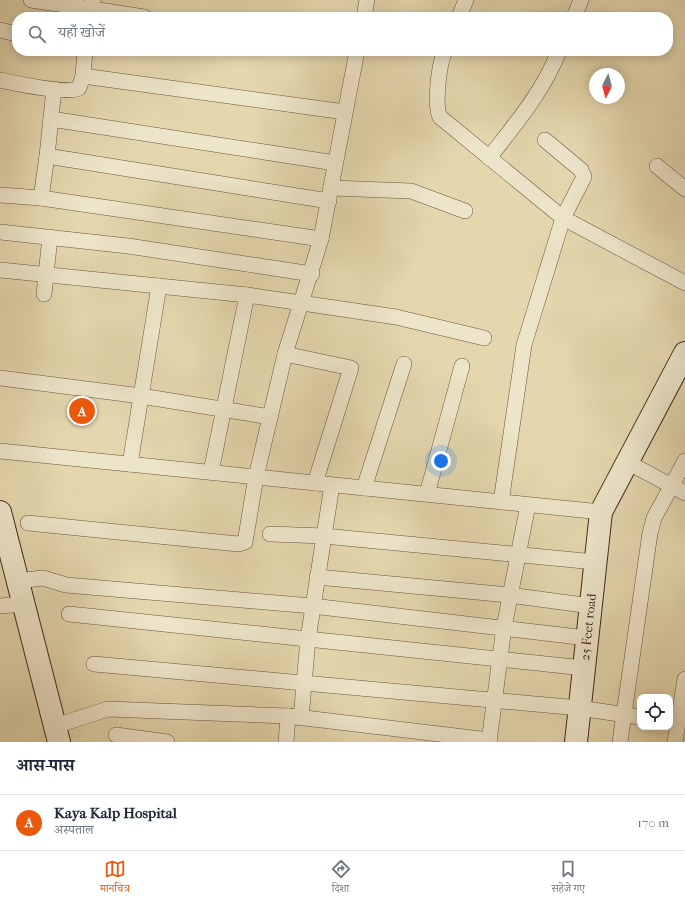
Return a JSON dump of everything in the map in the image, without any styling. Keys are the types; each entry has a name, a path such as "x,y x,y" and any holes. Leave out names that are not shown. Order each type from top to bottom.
{"street":[{"path":"31,0 92,5 122,12"},
{"path":"365,12 367,0"},
{"path":"461,12 466,0"},
{"path":"576,12 581,0"},
{"path":"0,30 12,33"},
{"path":"0,80 54,89 77,90 81,85 85,56"},
{"path":"28,523 241,544 247,538 256,477 285,354 312,274 322,239 356,56"},
{"path":"442,56 437,107 438,113 451,127 563,218 685,282"},
{"path":"489,158 536,98 558,56"},
{"path":"83,76 345,112"},
{"path":"41,198 54,89"},
{"path":"51,119 335,164"},
{"path":"501,502 524,345 563,218 583,181 584,174 545,140"},
{"path":"47,156 330,194 410,191 466,211"},
{"path":"657,166 685,189"},
{"path":"0,195 41,198 322,239"},
{"path":"0,232 128,246 312,274"},
{"path":"44,294 50,237"},
{"path":"0,270 247,295 396,317 484,338"},
{"path":"130,464 159,286"},
{"path":"211,472 247,295"},
{"path":"0,450 601,512 685,353"},
{"path":"285,354 351,368 315,483"},
{"path":"364,488 404,364"},
{"path":"427,494 462,366"},
{"path":"2,379 141,396 270,417"},
{"path":"620,742 650,533 654,518 685,460"},
{"path":"627,462 685,493"},
{"path":"286,742 295,717 304,683 312,606 318,577 332,484"},
{"path":"0,512 57,734 105,709 295,717 489,741 509,595 528,505"},
{"name":"25 Feet road","path":"576,742 601,512"},
{"path":"270,534 324,536 595,562"},
{"path":"318,577 509,595 591,606"},
{"path":"18,581 42,578 66,585 312,606 504,627 587,638"},
{"path":"0,606 23,604"},
{"path":"69,614 584,668"},
{"path":"94,664 579,708 637,716"},
{"path":"675,742 685,679"},
{"path":"116,735 167,742"}],"place":[{"name":"Kaya Kalp Hospital","path":"82,411"}]}
